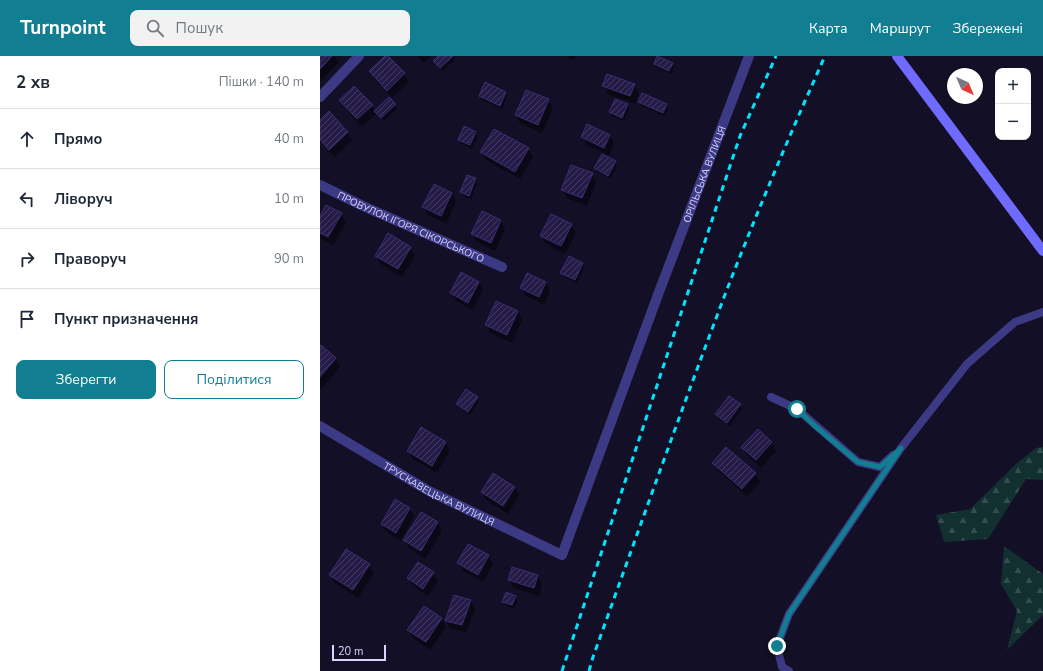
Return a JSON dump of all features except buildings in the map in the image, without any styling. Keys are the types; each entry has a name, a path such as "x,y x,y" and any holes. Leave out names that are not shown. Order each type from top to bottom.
{"main road":[{"path":"897,56 1043,251"}],"street":[{"path":"320,96 359,56"},
{"name":"ОРІЛЬСЬКА ВУЛИЦЯ","path":"562,555 749,56"},
{"name":"ПРОВУЛОК ІГОРЯ СІКОРСЬКОГО","path":"320,185 363,206 502,266"},
{"name":"ТРУСКАВЕЦЬКА ВУЛИЦЯ","path":"320,426 429,491 562,555"}],"lane":[{"path":"789,671 782,667 777,646 789,614 901,448 967,364 1015,322 1043,312"},
{"path":"771,397 797,409 858,462 880,467 901,448"}],"green space":[{"path":"1043,447 1043,480 1026,479 988,539 944,542 936,515 970,509 1016,464 1036,448"},
{"path":"1004,546 1043,574 1043,615 1007,650 1017,611 1001,584"}],"railway":[{"path":"562,671 740,136 776,56"},
{"path":"589,671 726,292 774,173 825,56"}],"route":[{"path":"777,646 789,614 901,448 880,467 858,462 797,409"}]}
